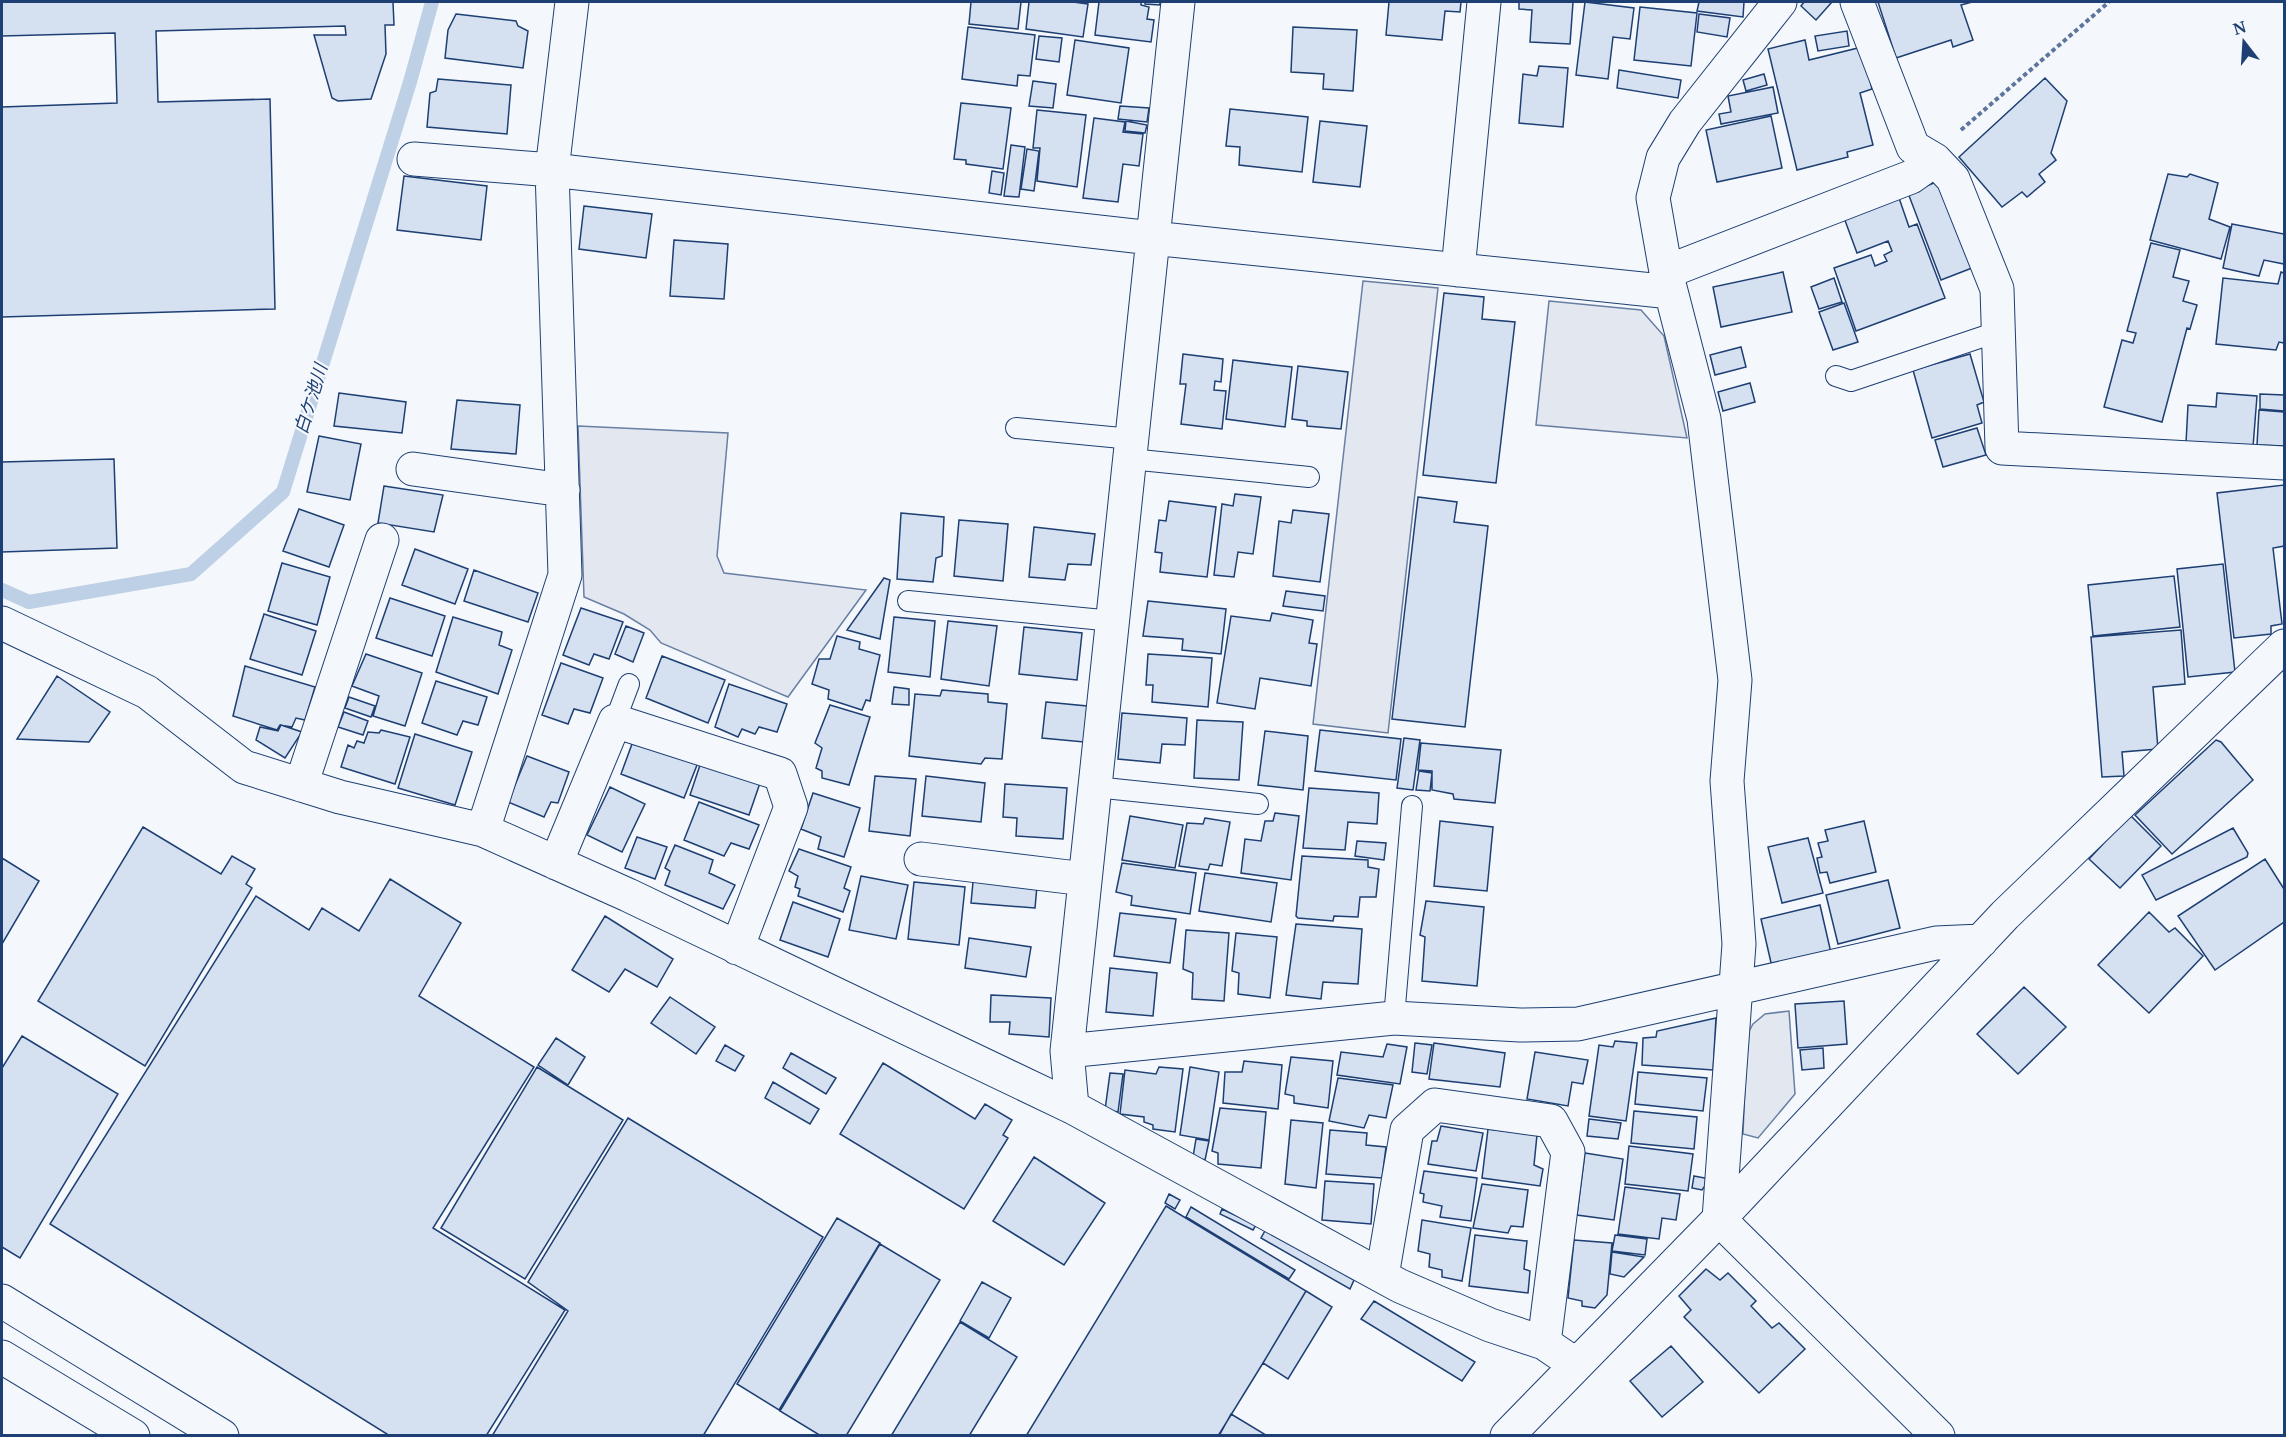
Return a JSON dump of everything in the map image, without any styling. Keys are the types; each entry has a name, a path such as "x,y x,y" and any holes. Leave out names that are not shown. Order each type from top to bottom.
{"street":[{"path":"483,830 565,574 552,170 572,2"},
{"path":"1072,1107 1067,1051 1178,2"},
{"path":"1458,270 1484,2"},
{"path":"1780,2 1685,122 1663,158 1653,198 1668,282 1704,419 1735,680 1727,782 1738,944 1719,1220 1938,1436"},
{"path":"1857,2 1913,147 1935,160 1953,178 1997,289 2002,448 2284,463"},
{"path":"414,159 552,170 1458,270 1668,282 1911,177 1935,160"},
{"path":"413,469 563,490"},
{"path":"302,785 382,540"},
{"path":"2,623 147,692 244,767 340,797 483,830 1072,1107 1382,1276 1490,1325 1544,1343 1575,1364"},
{"path":"1507,1436 1575,1364 1719,1220 2005,915 2284,647"},
{"path":"556,863 615,721 780,774 791,807 737,948"},
{"path":"921,859 1086,879"},
{"path":"1067,1051 1394,1018 1520,1025 1578,1024 1936,943 1981,941"},
{"path":"1382,1276 1407,1130 1435,1105 1551,1121 1568,1152 1544,1343"},
{"path":"2,1301 222,1436"},
{"path":"2,1357 133,1436"}],"lane":[{"path":"1836,376 1851,381 1997,332"},
{"path":"1016,428 1309,477"},
{"path":"908,601 1113,621"},
{"path":"615,721 629,684"},
{"path":"1095,787 1258,804"},
{"path":"1394,1018 1412,806"}],"path":[{"path":"1935,160 1965,125 2109,2"}],"shaded area":[{"path":"1363,281 1438,288 1388,733 1313,724"},
{"path":"1549,301 1641,310 1664,336 1687,438 1536,425"},
{"path":"578,426 728,433 717,556 724,573 866,590 788,697 661,643 650,630 624,614 584,597"},
{"path":"1789,1011 1795,1094 1758,1138 1743,1134 1747,1035 1753,1024 1765,1014"}],"building":[{"path":"2,2 393,2 394,25 385,25 386,54 371,99 338,101 332,98 314,35 346,35 345,26 156,31 158,102 270,99 275,309 2,317 2,107 117,103 115,33 2,36"},
{"path":"971,2 1021,2 1018,29 969,24"},
{"path":"1029,2 1088,4 1083,37 1026,29"},
{"path":"1099,2 1141,2 1141,5 1149,7 1147,19 1154,20 1151,42 1095,35"},
{"path":"1145,2 1160,2 1160,5 1145,4"},
{"path":"1389,2 1461,2 1460,12 1445,11 1442,40 1386,35"},
{"path":"1519,2 1573,2 1570,44 1530,42 1532,10 1519,9"},
{"path":"1585,2 1634,8 1630,39 1613,37 1608,79 1576,75"},
{"path":"1699,2 1744,2 1743,17 1697,11"},
{"path":"1804,2 1832,2 1816,20 1801,6"},
{"path":"1878,2 1972,2 1961,5 1973,40 1953,47 1951,40 1896,58"},
{"path":"1640,7 1697,13 1691,66 1634,60"},
{"path":"456,14 516,21 518,26 528,31 523,68 445,58 448,30"},
{"path":"1699,14 1730,18 1727,37 1697,32"},
{"path":"968,27 1035,35 1030,76 1018,75 1017,86 962,79"},
{"path":"1293,27 1357,30 1353,91 1323,89 1324,74 1291,72"},
{"path":"1847,31 1849,46 1818,51 1815,36"},
{"path":"1039,36 1062,38 1059,62 1036,59"},
{"path":"1075,40 1129,48 1121,103 1067,95"},
{"path":"1805,40 1809,60 1862,47 1872,89 1860,93 1873,145 1847,152 1848,157 1797,170 1768,49"},
{"path":"1539,66 1568,68 1563,127 1519,123 1523,74 1537,76"},
{"path":"1619,70 1681,80 1678,98 1617,88"},
{"path":"1764,74 1767,85 1746,91 1743,80"},
{"path":"2045,78 2067,101 2051,153 2056,160 2039,174 2045,182 2027,197 2022,192 2002,207 1959,157"},
{"path":"438,79 511,85 507,134 427,127 430,93 436,91"},
{"path":"1033,81 1056,84 1053,108 1029,106"},
{"path":"1773,87 1778,113 1721,124 1719,114 1731,112 1728,96"},
{"path":"961,103 1011,108 1003,169 966,164 966,160 954,159"},
{"path":"1120,106 1149,108 1147,122 1118,119"},
{"path":"1230,109 1308,117 1302,172 1239,165 1240,147 1226,146"},
{"path":"1037,110 1086,115 1077,187 1037,181 1040,148 1033,148"},
{"path":"1771,116 1782,168 1717,182 1706,130"},
{"path":"1094,118 1125,122 1123,132 1143,134 1139,166 1123,164 1118,202 1083,198"},
{"path":"1126,121 1147,125 1145,133 1125,131"},
{"path":"1320,121 1367,126 1360,187 1313,182"},
{"path":"1011,145 1025,147 1019,197 1004,196"},
{"path":"1027,149 1039,151 1034,191 1021,189"},
{"path":"992,171 1004,173 1001,195 989,193"},
{"path":"2168,174 2187,177 2190,174 2218,183 2209,219 2230,227 2221,259 2150,240"},
{"path":"404,176 487,186 481,240 397,230"},
{"path":"1939,181 1972,268 1941,280 1908,193"},
{"path":"1898,195 1909,227 1917,224 1945,298 1856,331 1834,268 1871,255 1875,266 1887,261 1884,255 1892,251 1888,241 1857,253 1843,215"},
{"path":"584,206 652,214 646,258 579,249"},
{"path":"2232,224 2284,234 2284,264 2264,260 2259,276 2223,268"},
{"path":"674,240 728,244 724,299 670,296"},
{"path":"2151,243 2180,250 2173,277 2189,281 2183,301 2197,305 2190,329 2187,328 2162,422 2104,407 2122,340 2133,343 2136,333 2127,331"},
{"path":"1783,272 1792,312 1721,327 1713,287"},
{"path":"2281,272 2284,273 2284,343 2279,342 2276,350 2216,344 2223,278 2278,284"},
{"path":"1834,278 1842,302 1819,309 1811,287"},
{"path":"1444,293 1484,297 1482,319 1515,322 1496,483 1423,475"},
{"path":"1844,303 1858,342 1833,350 1819,312"},
{"path":"1741,347 1746,367 1715,375 1710,355"},
{"path":"1183,354 1223,359 1221,382 1215,381 1214,390 1226,391 1222,429 1181,424 1186,384 1180,384"},
{"path":"1970,354 1984,402 1977,405 1982,423 1932,438 1913,370"},
{"path":"1233,360 1292,367 1285,427 1226,419"},
{"path":"1298,366 1348,372 1341,429 1307,426 1307,421 1292,419"},
{"path":"1750,383 1755,402 1723,411 1718,392"},
{"path":"339,393 406,402 402,433 334,426"},
{"path":"2217,393 2257,396 2253,447 2186,443 2188,405 2216,407"},
{"path":"2260,394 2284,395 2284,411 2260,409"},
{"path":"457,400 520,405 516,454 451,449"},
{"path":"2259,410 2284,412 2284,446 2257,445"},
{"path":"1977,428 1986,455 1943,467 1935,440"},
{"path":"319,436 361,444 350,500 307,492"},
{"path":"114,459 117,548 2,552 2,462"},
{"path":"2284,485 2284,546 2273,548 2282,624 2271,626 2271,634 2234,638 2217,493"},
{"path":"384,486 443,495 434,532 378,523"},
{"path":"1235,494 1261,497 1253,554 1238,552 1234,577 1214,575 1222,504 1233,506"},
{"path":"1418,497 1457,502 1454,522 1488,526 1465,727 1392,719"},
{"path":"1169,501 1216,507 1207,577 1160,572 1162,553 1155,552 1159,520 1166,521"},
{"path":"299,509 344,525 329,567 283,551"},
{"path":"1293,510 1329,514 1320,582 1273,576 1279,521 1291,523"},
{"path":"901,513 944,517 942,556 936,558 933,582 897,579"},
{"path":"959,520 1008,524 1003,581 954,576"},
{"path":"1034,527 1095,534 1091,565 1068,564 1065,580 1029,577"},
{"path":"415,549 468,569 455,604 402,585"},
{"path":"282,563 330,577 317,625 268,611"},
{"path":"2223,564 2235,672 2188,677 2177,569"},
{"path":"474,570 538,593 528,622 464,601"},
{"path":"2174,576 2180,627 2093,636 2088,585"},
{"path":"884,578 890,580 880,639 847,630"},
{"path":"1286,591 1325,596 1323,611 1283,606"},
{"path":"390,598 445,616 432,656 376,638"},
{"path":"1148,601 1226,609 1221,654 1182,650 1183,639 1143,636"},
{"path":"581,608 623,622 609,659 594,654 589,665 563,655"},
{"path":"1272,613 1313,620 1309,643 1317,644 1311,686 1260,678 1255,709 1217,703 1231,616 1270,621"},
{"path":"264,614 316,631 302,675 250,659"},
{"path":"453,617 502,632 499,645 512,650 498,694 436,672"},
{"path":"894,617 935,621 930,677 888,672"},
{"path":"948,621 997,626 989,686 941,679"},
{"path":"626,626 644,633 633,662 615,654"},
{"path":"1024,627 1082,633 1077,680 1019,674"},
{"path":"2181,630 2185,684 2153,687 2158,749 2122,752 2124,776 2102,777 2091,637"},
{"path":"837,636 860,642 859,649 880,655 870,701 866,700 862,710 828,699 829,690 812,684 819,659 830,659"},
{"path":"366,654 422,673 405,726 373,716 379,696 352,686"},
{"path":"1148,654 1212,658 1208,707 1152,702 1153,685 1146,685"},
{"path":"662,656 725,680 708,723 646,698"},
{"path":"561,663 603,678 590,713 574,709 568,724 542,715"},
{"path":"245,666 315,687 305,720 296,718 292,727 280,725 277,730 233,716"},
{"path":"57,676 110,712 89,742 17,739"},
{"path":"436,681 487,697 478,725 463,721 457,735 422,723"},
{"path":"729,684 787,704 777,732 759,727 755,734 742,729 738,737 715,727"},
{"path":"894,687 909,689 909,705 892,704"},
{"path":"942,690 988,694 988,702 1007,704 1002,759 985,758 981,764 909,756 915,694 940,696"},
{"path":"349,697 375,706 371,717 345,708"},
{"path":"1046,702 1087,706 1084,742 1042,738"},
{"path":"830,705 870,717 849,785 822,778 822,771 816,768 822,748 815,743"},
{"path":"344,712 368,721 363,735 338,727"},
{"path":"1122,713 1187,718 1185,745 1162,744 1160,763 1118,759"},
{"path":"1197,720 1243,722 1239,780 1194,778"},
{"path":"281,725 302,732 285,758 256,740 260,727 278,731"},
{"path":"381,730 410,737 395,784 341,767 348,745 354,748 357,741 364,743 368,732 379,733"},
{"path":"1320,730 1401,739 1396,780 1315,771"},
{"path":"1265,731 1308,736 1303,790 1258,785"},
{"path":"415,734 472,752 455,805 398,788"},
{"path":"1404,738 1420,740 1413,790 1397,788"},
{"path":"2216,740 2221,742 2253,780 2172,854 2135,815"},
{"path":"1421,743 1501,750 1495,803 1454,799 1453,794 1432,790 1432,771 1418,770"},
{"path":"632,744 699,760 684,798 621,774"},
{"path":"527,756 569,772 558,803 551,802 544,817 508,802"},
{"path":"701,762 760,783 749,815 690,795"},
{"path":"1419,771 1432,773 1430,791 1416,790"},
{"path":"875,776 916,779 910,836 869,831"},
{"path":"926,776 985,783 981,822 922,816"},
{"path":"1005,784 1067,788 1063,839 1016,836 1017,818 1003,817"},
{"path":"610,787 645,804 622,852 587,835"},
{"path":"1309,788 1379,793 1377,824 1348,822 1345,850 1303,848"},
{"path":"813,793 860,808 844,857 818,849 821,837 801,829"},
{"path":"699,802 759,825 749,849 731,843 724,856 684,840"},
{"path":"1275,813 1299,816 1291,880 1241,873 1245,839 1261,841 1265,821 1273,821"},
{"path":"2130,815 2161,846 2120,888 2089,859"},
{"path":"1130,816 1183,825 1175,868 1122,860"},
{"path":"1205,818 1230,822 1222,866 1210,864 1208,870 1179,866 1187,823 1203,824"},
{"path":"1440,821 1493,827 1487,891 1434,886"},
{"path":"1864,821 1876,872 1830,883 1827,872 1820,873 1817,858 1822,857 1818,843 1828,841 1825,830"},
{"path":"143,827 221,874 232,856 255,869 246,884 252,888 145,1066 38,1001"},
{"path":"2233,828 2248,853 2247,857 2156,900 2142,875"},
{"path":"637,837 667,847 655,879 625,868"},
{"path":"1808,838 1823,893 1782,903 1768,847"},
{"path":"1357,841 1386,843 1384,860 1355,856"},
{"path":"675,845 713,860 709,873 735,885 723,909 665,885 670,871 665,868"},
{"path":"799,849 851,867 844,888 850,891 843,912 798,896 800,889 795,887 798,876 789,871"},
{"path":"1302,856 1368,860 1368,867 1379,869 1376,897 1360,897 1358,917 1334,916 1333,921 1298,918 1296,916"},
{"path":"2,858 39,881 2,944"},
{"path":"2265,859 2284,889 2284,922 2215,970 2178,916"},
{"path":"1122,863 1196,873 1190,914 1131,905 1132,896 1116,892"},
{"path":"1205,873 1277,883 1271,922 1199,911"},
{"path":"861,876 908,885 896,939 849,930"},
{"path":"390,879 461,923 419,996 534,1067 433,1228 565,1310 486,1436 390,1436 50,1224 256,896 309,930 322,908 359,931"},
{"path":"1888,880 1900,928 1838,944 1826,895"},
{"path":"914,882 965,887 959,945 908,939"},
{"path":"973,882 1037,886 1035,908 971,903"},
{"path":"1426,901 1484,907 1477,986 1422,981 1425,937 1420,935"},
{"path":"793,902 840,919 828,957 780,940"},
{"path":"1820,905 1831,953 1772,967 1761,919"},
{"path":"2149,912 2169,932 2175,928 2203,956 2149,1013 2098,965"},
{"path":"1120,913 1176,919 1170,963 1114,956"},
{"path":"605,916 673,959 657,987 625,969 609,992 572,970"},
{"path":"1296,924 1362,929 1358,984 1323,982 1321,999 1286,995"},
{"path":"1186,930 1229,933 1224,1001 1192,999 1193,973 1183,969"},
{"path":"1236,933 1277,937 1270,998 1238,994 1239,973 1232,971"},
{"path":"969,938 1031,947 1026,977 965,968"},
{"path":"1110,968 1157,973 1153,1016 1106,1012"},
{"path":"2024,987 2066,1027 2018,1074 1977,1034"},
{"path":"991,995 1051,998 1049,1037 1009,1034 1010,1022 990,1022"},
{"path":"670,997 715,1027 696,1054 651,1023"},
{"path":"1844,1001 1847,1044 1798,1048 1795,1004"},
{"path":"1716,1018 1713,1070 1642,1065 1643,1038 1656,1037 1657,1031"},
{"path":"22,1036 118,1094 20,1258 2,1247 2,1068"},
{"path":"556,1038 585,1057 568,1085 538,1065"},
{"path":"1615,1041 1637,1043 1626,1121 1589,1116 1599,1045 1613,1047"},
{"path":"1415,1043 1432,1045 1427,1074 1412,1072"},
{"path":"1434,1043 1505,1053 1500,1087 1429,1079"},
{"path":"1387,1044 1407,1047 1400,1084 1337,1075 1341,1052 1383,1057"},
{"path":"725,1045 744,1056 735,1071 716,1061"},
{"path":"1823,1048 1824,1068 1802,1070 1800,1050"},
{"path":"1535,1052 1588,1060 1583,1084 1572,1082 1568,1106 1527,1099"},
{"path":"791,1053 836,1078 826,1094 783,1068"},
{"path":"1291,1057 1333,1061 1328,1108 1294,1103 1294,1096 1285,1094"},
{"path":"1244,1061 1282,1065 1278,1109 1223,1103 1225,1072 1242,1072"},
{"path":"883,1063 975,1119 985,1104 1012,1120 1003,1135 1008,1138 964,1209 840,1134"},
{"path":"537,1067 623,1120 525,1279 441,1228"},
{"path":"1159,1067 1183,1069 1175,1132 1153,1129 1153,1125 1144,1122 1144,1117 1120,1114 1125,1070 1156,1074"},
{"path":"1190,1067 1219,1072 1209,1140 1180,1135"},
{"path":"1638,1072 1707,1078 1703,1111 1635,1104"},
{"path":"1110,1073 1123,1074 1118,1112 1105,1110"},
{"path":"1338,1078 1393,1085 1386,1118 1369,1115 1364,1128 1329,1121"},
{"path":"773,1082 819,1109 810,1124 765,1098"},
{"path":"1220,1108 1266,1112 1261,1168 1218,1164 1218,1153 1212,1151"},
{"path":"1634,1111 1697,1117 1694,1149 1631,1143"},
{"path":"628,1118 823,1237 703,1436 492,1436 568,1311 528,1282"},
{"path":"1589,1119 1621,1123 1618,1139 1587,1136"},
{"path":"1291,1120 1323,1123 1316,1188 1285,1184"},
{"path":"1441,1126 1483,1133 1476,1171 1428,1164 1432,1141 1437,1141"},
{"path":"1488,1129 1537,1135 1534,1165 1543,1169 1540,1186 1482,1178"},
{"path":"1330,1130 1367,1133 1366,1145 1386,1147 1382,1178 1326,1174"},
{"path":"1196,1139 1209,1141 1205,1160 1193,1157"},
{"path":"1629,1146 1693,1154 1688,1191 1625,1184"},
{"path":"1585,1153 1623,1159 1614,1220 1577,1215"},
{"path":"1034,1157 1105,1203 1064,1265 993,1221"},
{"path":"1424,1171 1477,1178 1471,1221 1440,1217 1442,1206 1423,1202 1424,1194 1420,1193"},
{"path":"1694,1176 1710,1179 1702,1190 1692,1188"},
{"path":"1325,1181 1374,1184 1371,1224 1322,1220"},
{"path":"1482,1184 1528,1190 1523,1227 1511,1226 1508,1233 1473,1228"},
{"path":"1625,1187 1680,1194 1676,1220 1662,1218 1659,1239 1618,1234"},
{"path":"1169,1194 1180,1200 1175,1209 1165,1203"},
{"path":"1166,1206 1306,1291 1263,1363 1218,1436 1026,1436"},
{"path":"1191,1207 1295,1270 1289,1279 1186,1217"},
{"path":"1222,1209 1256,1225 1253,1230 1220,1214"},
{"path":"837,1218 880,1243 779,1410 737,1384"},
{"path":"1422,1220 1471,1228 1462,1281 1442,1277 1442,1270 1429,1267 1430,1254 1418,1251"},
{"path":"1266,1229 1354,1280 1350,1289 1261,1238"},
{"path":"1475,1235 1527,1241 1524,1269 1530,1271 1528,1293 1469,1286"},
{"path":"1615,1235 1647,1239 1645,1255 1612,1251"},
{"path":"1574,1240 1612,1243 1607,1295 1595,1308 1582,1306 1582,1301 1568,1298"},
{"path":"880,1244 940,1280 846,1436 821,1436 780,1411"},
{"path":"1612,1252 1644,1257 1624,1277 1610,1274"},
{"path":"1706,1269 1720,1280 1728,1273 1756,1301 1751,1306 1772,1328 1779,1323 1805,1349 1759,1393 1684,1317 1691,1310 1679,1296"},
{"path":"982,1282 1011,1298 989,1338 960,1321"},
{"path":"1306,1291 1332,1307 1288,1379 1263,1363"},
{"path":"1374,1301 1475,1362 1462,1381 1361,1319"},
{"path":"960,1322 1017,1357 969,1436 891,1436"},
{"path":"1671,1346 1703,1382 1662,1417 1630,1381"},
{"path":"1231,1414 1266,1435 1267,1436 1219,1436"}],"waterway":[{"name":"白ケ池川","path":"2,590 29,602 191,574 283,492 410,82 432,2"}]}
